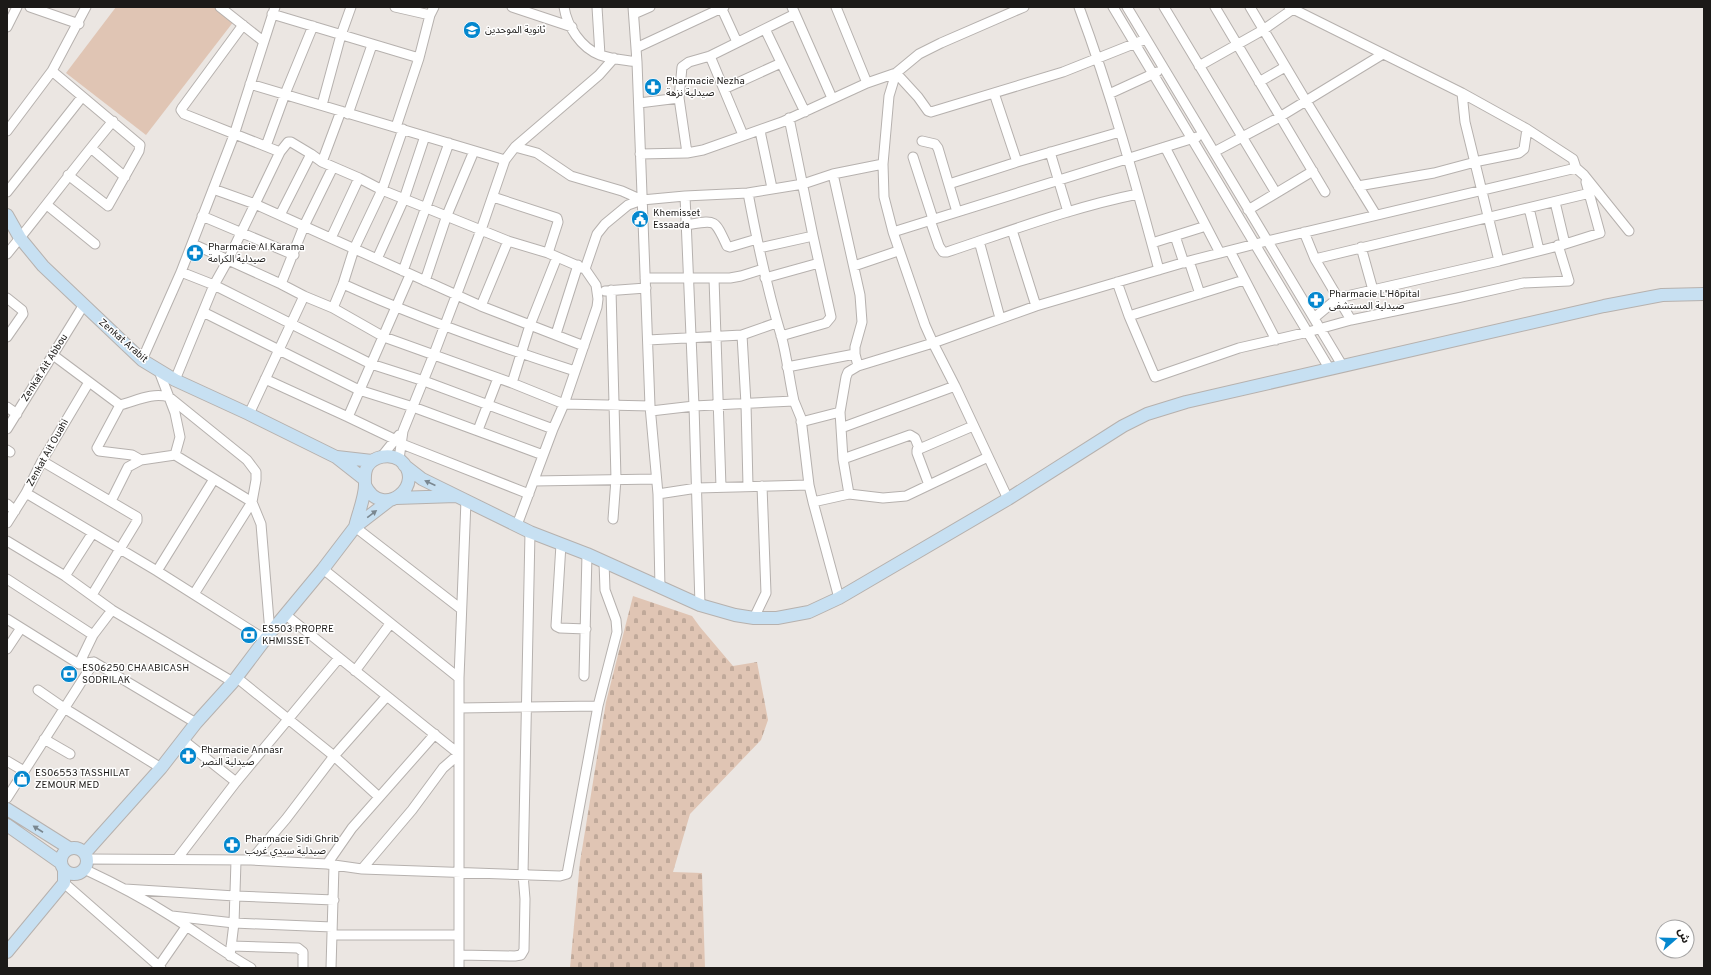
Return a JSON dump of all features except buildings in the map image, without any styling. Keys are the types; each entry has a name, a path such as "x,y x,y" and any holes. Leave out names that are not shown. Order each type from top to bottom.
{"main road":[{"name":"Zenkat Arabit","path":"7,215 20,238 43,266 83,306 142,360 175,380 249,414 336,457"},
{"path":"336,457 377,459 391,456 402,462 422,479 530,532 586,554 700,605 735,616 777,618 809,612 839,598 1008,499 1108,435 1147,414 1186,402 1329,368 1625,302 1662,295 1704,294"},
{"path":"336,457 365,482 373,496 381,500 463,498"},
{"path":"355,527 367,466 377,459"},
{"path":"7,825 74,874 196,723 234,680 268,636 324,569 355,527 403,493 407,487 409,479 408,472 402,462"},
{"path":"7,809 69,848"},
{"path":"7,952 64,883 62,857 64,852 69,848 75,847 80,849 86,861"}],"street":[{"path":"7,27 17,7"},
{"path":"30,7 79,24"},
{"path":"7,131 52,71 79,24 86,7"},
{"path":"220,7 263,41"},
{"path":"322,105 350,7"},
{"path":"333,308 343,284 354,248 382,190 432,11 395,7"},
{"path":"512,7 572,27"},
{"path":"564,7 567,18 577,36 589,49 600,55 637,62"},
{"path":"597,7 600,55"},
{"path":"650,7 633,11 637,62 650,409 658,494 660,588"},
{"path":"636,48 722,7 737,42"},
{"path":"836,7 867,83"},
{"path":"640,154 687,153 709,148 743,135 760,131 867,83 896,73 919,54 1024,7"},
{"path":"1079,7 1098,58 1109,94 1159,270"},
{"path":"1113,7 1329,368"},
{"path":"1127,7 1342,365"},
{"path":"1164,7 1276,193"},
{"path":"1215,7 1236,45 1325,192"},
{"path":"1250,7 1376,215"},
{"path":"1199,66 1263,30 1291,8 1462,93 1567,154 1574,161 1576,168 1584,175 1629,231"},
{"path":"142,360 193,244 202,216 234,135 274,10 313,26 419,58"},
{"path":"687,153 679,98 682,67 689,62 710,56 765,29 793,11 832,98"},
{"path":"243,25 181,110 184,114 280,152"},
{"path":"266,146 285,94 313,26"},
{"path":"765,29 805,112"},
{"path":"896,73 918,97 928,112 936,111 1063,72 1146,39"},
{"path":"322,162 372,45"},
{"path":"1214,152 1306,101 1383,54"},
{"path":"710,56 743,135"},
{"path":"377,459 398,441 414,407 481,230 505,160 515,147 599,75 614,58"},
{"path":"724,89 781,63"},
{"path":"1259,82 1285,67"},
{"path":"1109,94 1164,69"},
{"path":"52,71 140,145 139,150 110,205 107,206 68,176"},
{"path":"896,73 889,96 883,164 884,197 893,232 898,251 933,343 956,386 973,426 1008,499"},
{"path":"250,84 505,160"},
{"path":"994,93 1017,162"},
{"path":"1462,93 1465,122 1499,261"},
{"path":"7,192 82,97"},
{"path":"638,103 679,98"},
{"path":"781,336 826,323 830,320 831,313 813,236 789,118"},
{"path":"7,254 113,121"},
{"path":"1358,186 1434,173 1474,162 1519,153 1523,151 1525,145 1526,129"},
{"path":"760,131 772,188"},
{"path":"949,184 1017,162 1120,132"},
{"path":"893,232 1204,135"},
{"path":"377,259 404,199 425,136"},
{"path":"922,141 932,142 936,146 957,212"},
{"path":"175,380 214,285 228,260 280,152 289,142 322,162 382,190 508,241 548,253 582,267 593,280 598,292 597,307 564,404 553,429 517,525"},
{"path":"348,417 397,308 426,207 449,144"},
{"path":"515,147 536,153 571,176 642,200"},
{"path":"1165,147 1220,253"},
{"path":"91,148 124,177"},
{"path":"425,281 447,216 474,151"},
{"path":"1050,152 1068,212"},
{"path":"280,215 311,154"},
{"path":"913,157 939,246 943,252 947,252 1104,201 1138,194"},
{"path":"556,334 582,267 597,234 605,224 628,205 642,200 748,193 803,184 832,174 883,164"},
{"path":"281,284 294,255 304,226 333,167"},
{"path":"849,494 843,459 840,412 846,377 848,372 858,366 933,343 1036,306 1187,262 1304,232 1576,168"},
{"path":"1248,210 1313,171"},
{"path":"832,174 854,266 862,310 862,322 855,354 858,366"},
{"path":"1314,318 1338,298 1499,261 1600,233 1584,175"},
{"path":"331,238 359,178"},
{"path":"213,189 255,204 481,306 584,346"},
{"path":"748,193 764,274 776,323 781,336 794,401 802,422 809,485 839,598"},
{"path":"1315,259 1590,193"},
{"path":"685,196 687,279 694,406 700,605"},
{"path":"493,197 557,218 558,222 548,253"},
{"path":"1117,282 1129,316 1155,377 1239,348 1308,332 1351,320 1523,283 1569,281 1555,202"},
{"path":"47,205 95,244"},
{"path":"1529,208 1539,250"},
{"path":"202,216 294,255"},
{"path":"686,224 712,221 716,224 727,246 730,247 813,236"},
{"path":"1152,242 1206,226"},
{"path":"1012,230 1036,306"},
{"path":"1304,232 1315,259 1351,320"},
{"path":"1175,236 1200,294"},
{"path":"481,306 508,241"},
{"path":"979,241 1000,318"},
{"path":"193,244 333,308 384,337 512,383 564,404 650,409 794,401"},
{"path":"1360,247 1373,290"},
{"path":"854,266 898,251"},
{"path":"1230,251 1276,340"},
{"path":"512,383 520,353 530,325 557,257"},
{"path":"645,278 687,279 741,276 764,274 820,263"},
{"path":"182,272 214,285 371,364 424,381 553,429"},
{"path":"714,278 721,487"},
{"path":"1129,316 1244,280"},
{"path":"343,284 397,308 520,353 575,371"},
{"path":"598,292 646,288"},
{"path":"611,290 616,479 613,519"},
{"path":"249,414 292,325 304,296"},
{"path":"7,298 22,310 23,314 7,337"},
{"name":"Zenkat Ait Abbou","path":"7,429 83,306"},
{"path":"203,312 359,390 414,407 543,455"},
{"path":"648,340 742,336 776,323"},
{"path":"742,336 746,404 748,486"},
{"path":"787,367 855,354"},
{"path":"52,355 120,405"},
{"path":"159,371 175,413 180,437 175,455"},
{"path":"478,430 498,378"},
{"path":"265,379 398,441 529,494"},
{"name":"Zenkat Ait Ouahi","path":"7,524 16,511 42,461 89,382"},
{"path":"842,428 956,386"},
{"path":"140,460 132,455 102,452 97,450 120,405 153,394 169,397 207,426 252,465 256,472 252,502 194,594"},
{"path":"7,407 17,414"},
{"path":"802,422 840,412"},
{"path":"919,448 973,426"},
{"path":"843,459 910,435 915,438 919,448 917,453 929,485"},
{"path":"398,441 402,462"},
{"path":"111,501 128,467 140,460 175,455 252,502 261,524 268,636"},
{"path":"813,502 849,494 894,498 906,496 988,457"},
{"path":"42,461 136,516 137,519 92,595"},
{"path":"157,571 214,479"},
{"path":"534,481 656,479"},
{"path":"658,494 696,488 809,485"},
{"path":"754,618 766,593 762,486"},
{"path":"26,493 119,550 268,636"},
{"path":"459,968 459,678 463,498"},
{"path":"7,504 16,511"},
{"path":"355,527 461,610"},
{"path":"459,955 515,956 523,953 525,929 523,874 530,532"},
{"path":"65,576 92,534"},
{"path":"7,541 65,576 112,610 234,680 287,718 334,756 379,797"},
{"path":"561,544 556,626 560,628 586,629"},
{"path":"584,676 586,629 586,554"},
{"path":"86,861 176,859 251,860 330,864 362,868 560,876 567,874 569,870 572,841 598,706 617,632 616,620 605,590 604,562"},
{"path":"324,569 390,624 459,678"},
{"path":"7,579 94,635"},
{"path":"79,664 94,635 112,610"},
{"path":"286,615 459,754"},
{"path":"7,619 79,664 94,662 196,723"},
{"path":"355,671 390,624"},
{"path":"7,650 21,628"},
{"path":"176,859 287,718 339,658"},
{"path":"7,798 94,662"},
{"path":"38,690 64,708 161,768"},
{"path":"251,860 286,819 334,756 387,696"},
{"path":"459,708 598,706"},
{"path":"332,968 334,900 330,864 352,828 435,734"},
{"path":"44,739 70,754"},
{"path":"183,740 236,782"},
{"path":"362,868 412,810 443,768 459,754"},
{"path":"7,761 24,771"},
{"path":"86,861 125,889 171,916 186,927 230,951 251,968"},
{"path":"230,951 234,923 236,861"},
{"path":"64,883 160,967 186,927"},
{"path":"125,889 235,896 334,900"},
{"path":"171,916 332,931 460,935"},
{"path":"230,951 298,948 304,952 304,968"}],"green space":[{"path":"116,7 215,7 234,21 146,135 66,73"},
{"path":"633,596 692,616 733,666 757,662 768,720 761,740 690,814 673,872 702,873 705,968 570,968 580,862 606,702"}],"place":[{"name":"ثانوية الموحدين","path":"472,30"},
{"name":"Pharmacie Nezha صيدلية نزهة","path":"653,87"},
{"name":"Khemisset Essaada","path":"640,219"},
{"name":"Pharmacie Al Karama صيدلية الكرامة","path":"195,253"},
{"name":"Pharmacie L'Hôpital صيدلية المستشفى","path":"1316,300"},
{"name":"ES503 PROPRE KHMISSET","path":"249,635"},
{"name":"ES06250 CHAABICASH SODRILAK","path":"69,674"},
{"name":"Pharmacie Annasr صيدلية النصر","path":"188,756"},
{"name":"ES06553 TASSHILAT ZEMOUR MED","path":"22,779"},
{"name":"Pharmacie Sidi Ghrib صيدلية سيدي غريب","path":"232,845"}]}
